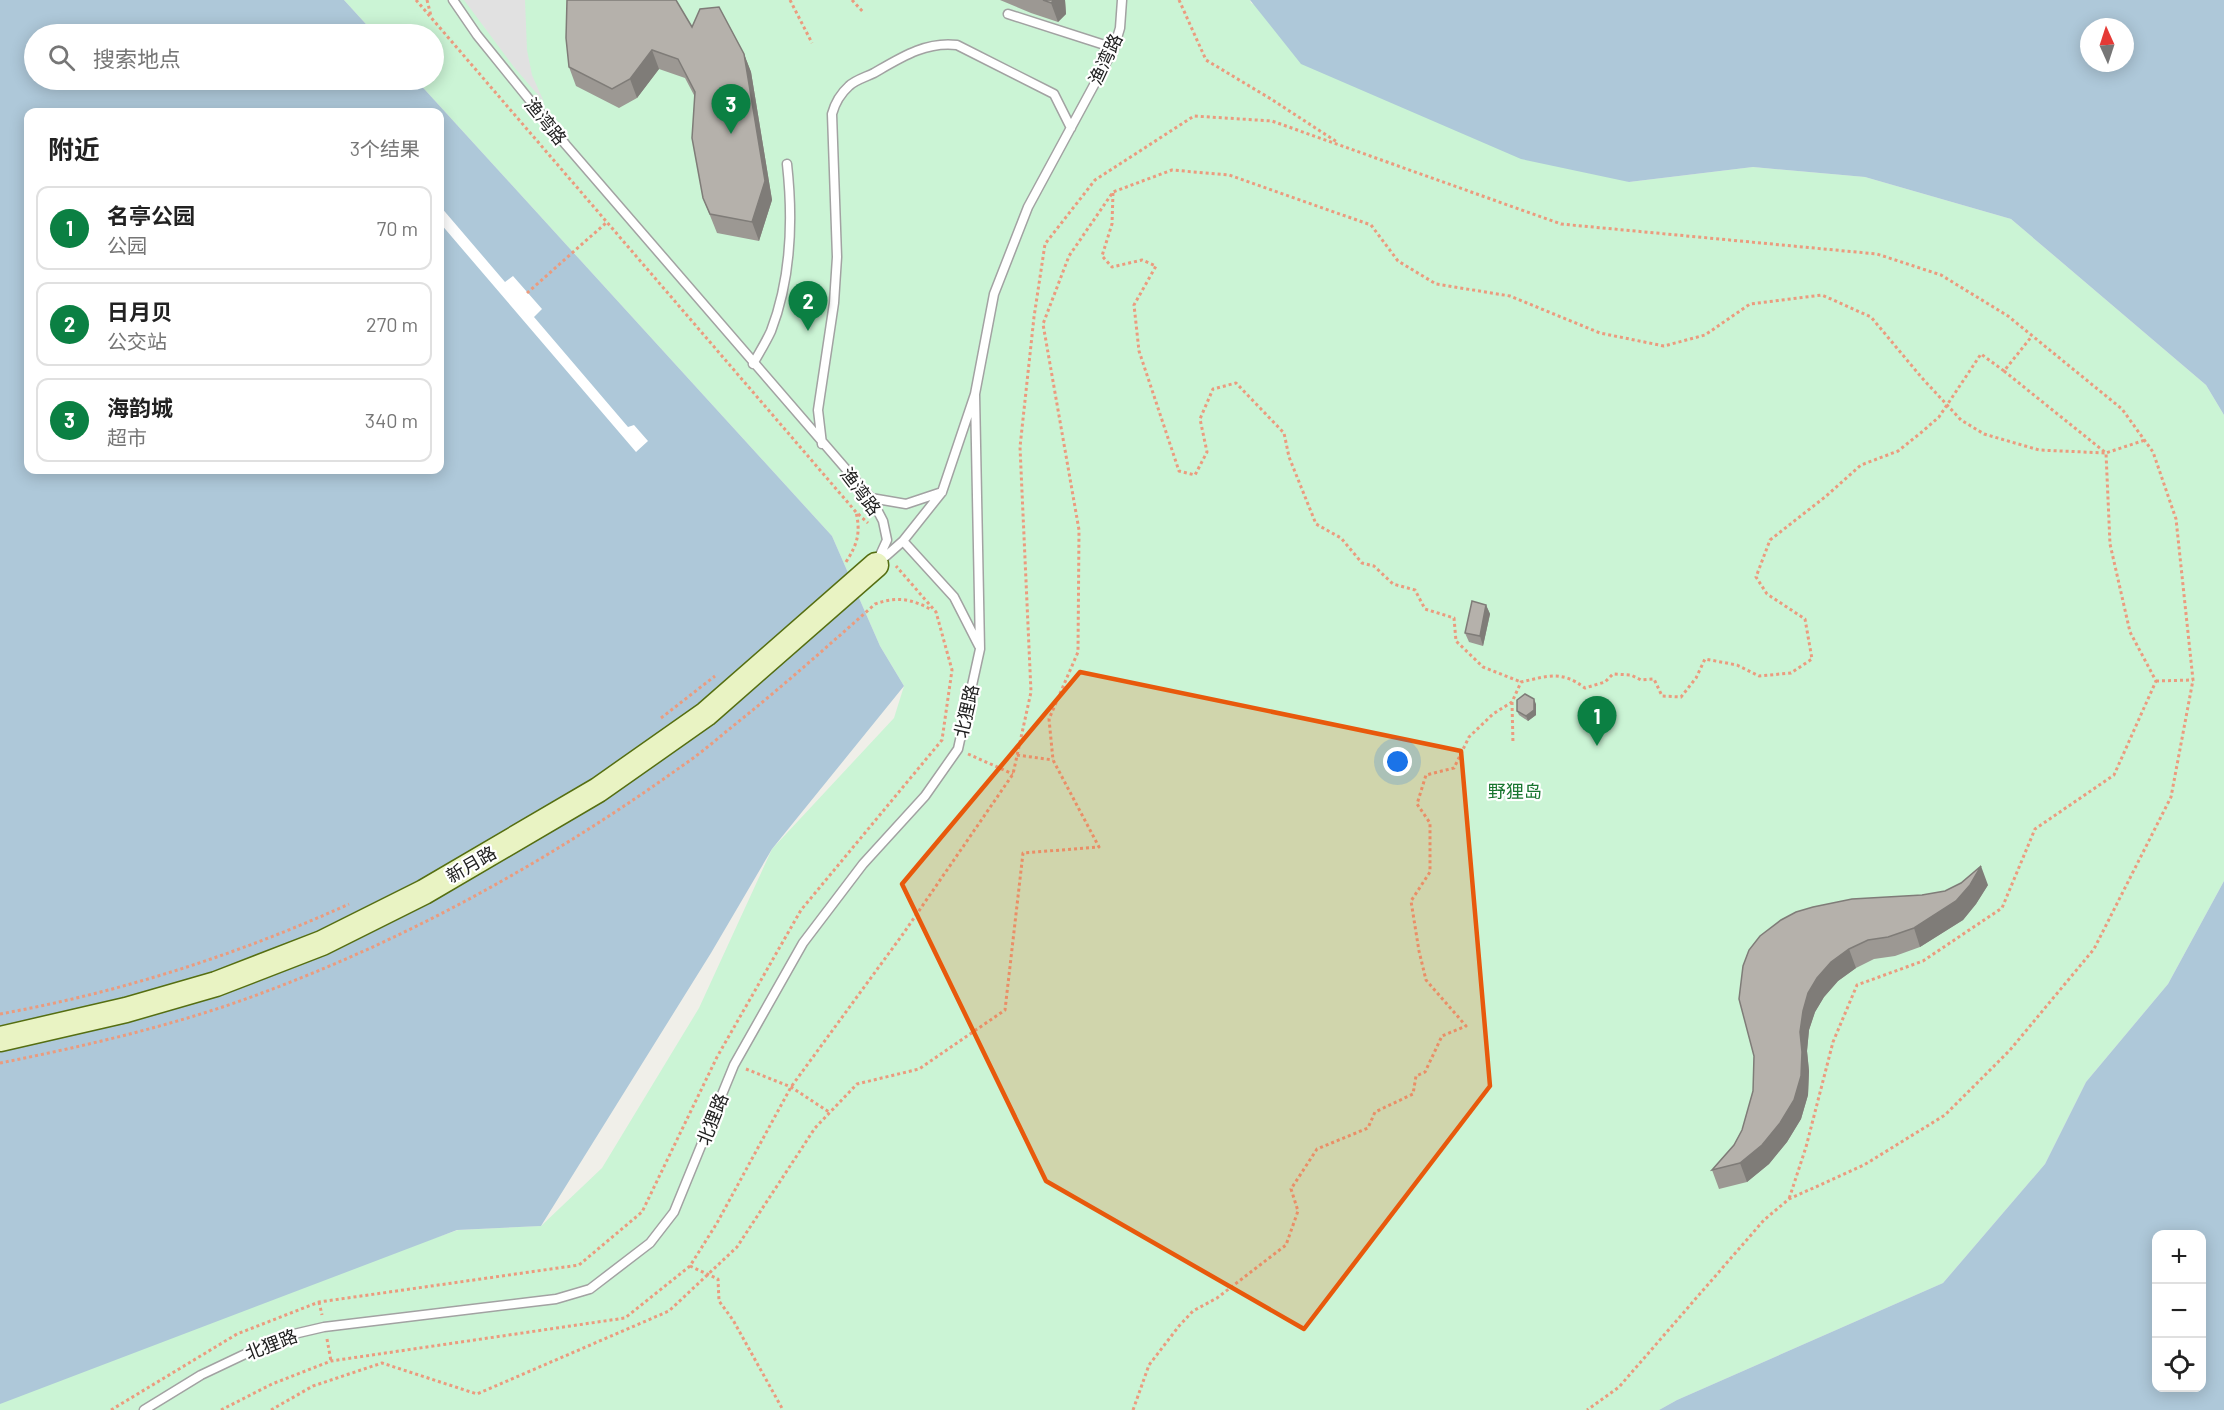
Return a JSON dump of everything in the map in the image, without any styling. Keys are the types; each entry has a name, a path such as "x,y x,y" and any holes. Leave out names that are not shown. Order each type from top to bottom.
{"street":[{"name":"新月路","path":"0,1039 126,1010 216,984 322,943 424,892 598,790 706,714 882,560"}],"lane":[{"name":"渔湾路","path":"453,0 477,35 566,145 871,498 883,520 887,540"},
{"name":"渔湾路","path":"882,560 903,541 942,492 975,394 994,294 1028,207 1114,48 1120,28 1122,0"},
{"path":"1008,14 1114,48"},
{"path":"822,444 818,410 834,303 837,257 832,114 836,101 849,86 922,48 942,43 957,45 1054,94 1071,128"},
{"path":"753,363 770,332 781,298 790,223 787,164"},
{"name":"北狸路","path":"144,1410 201,1375 281,1337 335,1326 556,1299 590,1289 650,1242 674,1212 734,1065 803,943 863,864 924,796 958,749 980,649 975,394"},
{"path":"871,498 906,504 942,492"},
{"path":"882,560 887,540"},
{"path":"903,541 954,597 980,649"}],"path":[{"path":"416,0 437,24"},
{"path":"427,0 432,18"},
{"path":"790,0 812,43"},
{"path":"852,0 864,13"},
{"path":"1179,0 1206,60 1343,146"},
{"path":"444,32 856,512 887,540"},
{"path":"221,1410 272,1384 331,1361 625,1318 690,1266 717,1223 791,1087 903,934 1013,774 1031,692 1020,447 1034,318 1045,244 1095,180 1194,116 1272,121 1562,224 1877,254 1941,275 2008,316 2122,410 2153,452 2176,519 2193,680 2171,797 2094,949 2010,1050 1944,1115 1864,1165 1789,1199 1764,1220 1619,1387 1587,1410"},
{"path":"271,1410 314,1386 382,1363 477,1394 669,1311 737,1247 815,1128 857,1084 919,1069 1005,1010 1023,853 1099,847 1053,760 1049,719 1078,652 1079,530 1043,324 1069,256 1113,192 1172,170 1229,175 1371,225 1398,261 1436,284 1510,296 1600,333 1664,346 1705,335 1750,304 1822,295 1871,317 1961,420 1984,434 2039,450 2106,453 2145,440"},
{"path":"1113,192 1112,224 1102,256 1112,267 1142,260 1156,266 1134,305 1139,351 1179,471 1195,475 1207,452 1200,419 1213,389 1236,384 1284,433 1289,457 1316,524 1341,538 1362,563 1374,566 1393,584 1415,590 1425,609 1454,618 1456,641 1483,667 1521,682 1550,675 1571,677 1586,688 1605,682 1613,675 1631,675 1641,680 1654,679 1662,696 1681,698 1696,678 1705,659 1737,665 1759,676 1791,673 1812,659 1804,619 1767,594 1756,577 1770,540 1861,465 1898,451 1939,417 1981,354 2106,453 2110,544 2130,632 2156,681"},
{"path":"527,292 607,222"},
{"path":"2004,371 2033,336"},
{"path":"841,569 859,536 856,512"},
{"path":"111,1410 237,1334 319,1302 579,1265 642,1212 717,1057 801,910 942,740 952,670 936,612 882,560"},
{"path":"653,724 717,675"},
{"path":"2156,681 2193,680"},
{"path":"1789,1199 1806,1147 1833,1042 1857,985 1923,961 2002,908 2035,829 2114,775 2156,681"},
{"path":"1513,744 1512,702 1521,682"},
{"path":"1133,1410 1149,1365 1179,1326 1193,1311 1225,1292 1286,1245 1298,1211 1291,1189 1317,1149 1368,1128 1375,1112 1413,1094 1416,1076 1425,1072 1442,1036 1466,1026 1426,980 1419,951 1411,901 1430,872 1430,823 1417,804 1426,775 1454,768 1469,737 1492,714 1512,702"},
{"path":"942,740 1013,774"},
{"path":"1017,755 1053,760"},
{"path":"0,1014 128,986 213,959 298,927 350,904"},
{"path":"717,1057 791,1087 829,1112"},
{"path":"690,1266 718,1280 719,1301 734,1320 783,1410"}],"highlighted area":[{"path":"1080,672 1461,751 1490,1086 1304,1329 1046,1181 902,884"}],"green space":[{"name":"野狸岛","path":"344,0 1250,0 1251,3 1629,182 1753,167 1865,177 2011,219 2206,385 2224,415 2224,881 2168,984 2086,1082 2045,1164 1943,1283 1659,1410 0,1410 0,1388 458,1230 541,1226 602,1168 699,1008 772,849 894,718 904,686 880,646 832,536 444,111 444,108 425,90 444,90 444,24 366,24"}],"shaded area":[{"path":"464,0 525,0 527,50 532,75 544,102 514,67"}],"water":[{"path":"0,0 344,0 366,24 24,24 24,90 425,90 442,108 24,108 24,474 444,474 444,111 832,536 880,646 904,686 772,849 711,953 541,1226 457,1230 0,1404"},
{"path":"1250,0 2224,0 2224,415 2206,385 2011,219 1865,177 1753,167 1629,182 1521,159 1301,64"},
{"path":"2224,881 2224,1410 1659,1410 1943,1283 2045,1164 2086,1082 2168,984"}],"pier":[{"path":"444,211 505,282 513,276 542,309 534,317 628,427 634,425 648,441 636,452 444,228"}],"building":[{"path":"567,0 676,0 692,27 700,9 719,7 744,54 765,181 752,222 710,214 703,198 692,138 695,92 678,59 652,50 630,79 612,89 569,67 566,38"},
{"path":"1472,601 1486,605 1480,636 1465,633"},
{"path":"1525,694 1534,699 1534,710 1526,716 1517,711 1517,700"},
{"path":"1981,866 1970,885 1956,901 1914,928 1888,937 1868,940 1849,949 1831,962 1808,993 1803,1011 1800,1032 1801,1076 1794,1100 1780,1123 1762,1145 1740,1163 1712,1170 1734,1145 1742,1130 1753,1091 1754,1056 1739,999 1743,966 1749,950 1760,936 1781,920 1813,907 1852,899 1922,895 1945,891 1961,883"}],"place":[{"name":"海韵城","path":"731,134"},
{"name":"日月贝","path":"808,331"},
{"name":"名亭公园","path":"1597,746"}]}
